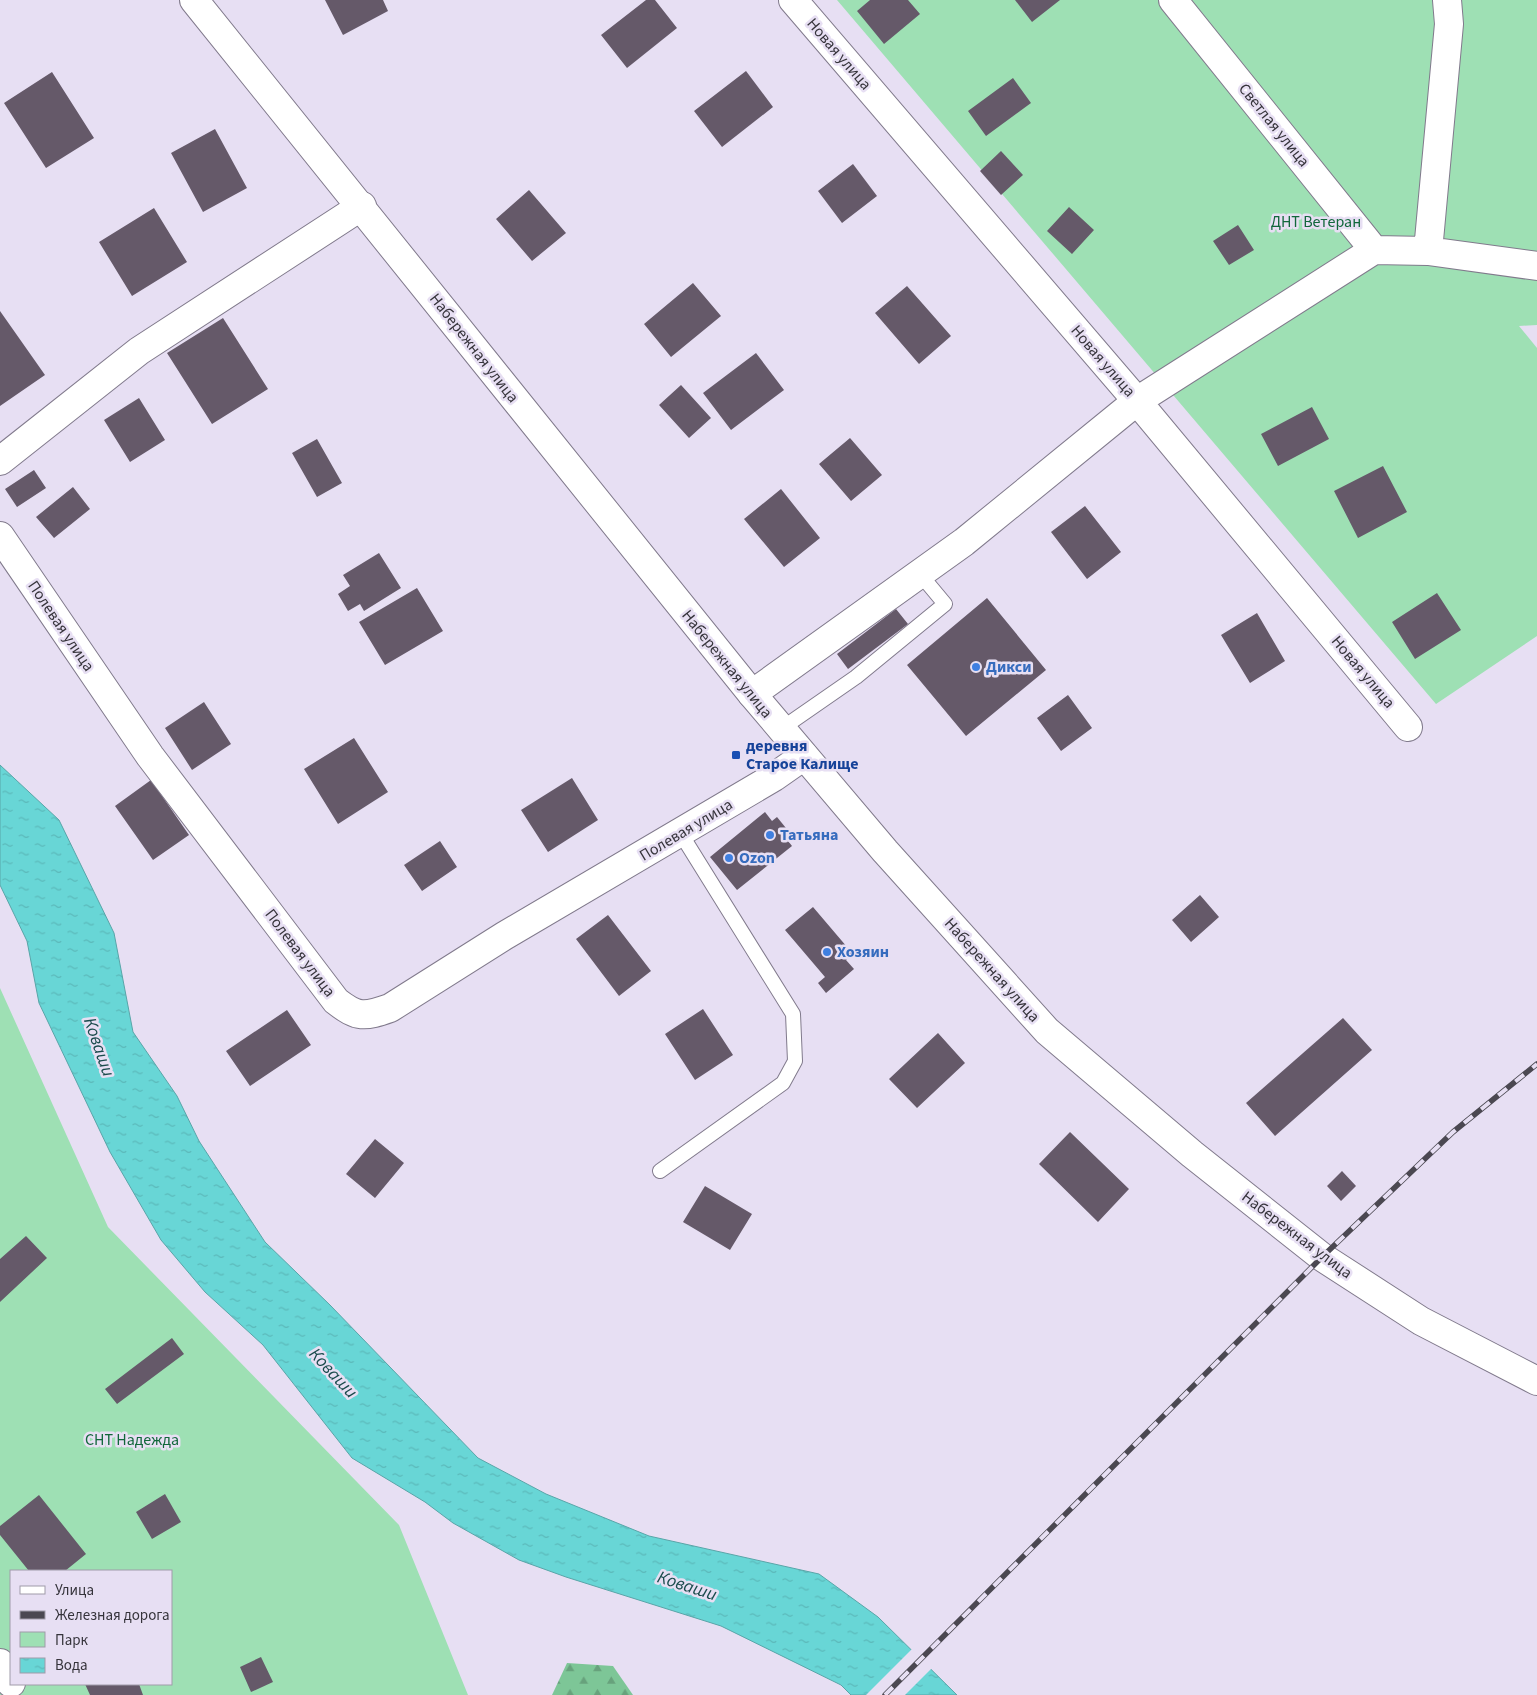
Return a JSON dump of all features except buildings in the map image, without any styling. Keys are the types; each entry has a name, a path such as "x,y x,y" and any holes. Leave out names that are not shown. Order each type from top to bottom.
{"street":[{"name":"Набережная улица","path":"194,0 362,206 614,525 781,729 885,851 1055,1037 1192,1154 1322,1257 1421,1322 1537,1381"},
{"name":"Новая улица","path":"792,0 1137,401 1408,727"},
{"name":"Светлая улица","path":"1173,0 1374,250"},
{"path":"1428,251 1449,24 1447,0"},
{"path":"0,461 139,351 362,206"},
{"path":"752,694 964,542 1137,401 1374,250 1428,251 1537,266"},
{"name":"Полевая улица","path":"0,536 150,756 336,1001 352,1014 373,1014 390,1008 504,936 681,834 774,777 804,756"},
{"path":"0,1663 10,1681"}],"lane":[{"path":"781,729 856,677 945,604 920,574"},
{"path":"660,1171 782,1083 795,1061 792,1014 681,834"}],"green space":[{"name":"ДНТ Ветеран","path":"837,0 1537,0 1537,325 1519,326 1537,348 1537,636 1436,704"},
{"name":"СНТ Надежда","path":"0,988 108,1227 399,1525 468,1695 0,1695"},
{"path":"567,1663 613,1666 633,1695 552,1695"}],"water":[{"name":"Коваши","path":"0,765 59,820 114,933 133,1032 177,1096 199,1141 265,1242 330,1305 478,1458 546,1494 649,1536 819,1574 878,1617 957,1695 851,1695 841,1685 721,1626 566,1577 519,1560 453,1523 425,1502 352,1458 263,1345 205,1292 161,1240 110,1152 39,1003 27,941 0,885"}],"pier":[{"path":"913,1648 932,1668 905,1695 866,1695"}],"railway":[{"path":"885,1695 1322,1257 1453,1132 1537,1064"}],"place":[{"name":"Дикси","path":"976,667"},
{"name":"деревня Старое Калище","path":"736,755"},
{"name":"Татьяна","path":"770,835"},
{"name":"Ozon","path":"729,858"},
{"name":"Хозяин","path":"827,952"}]}
